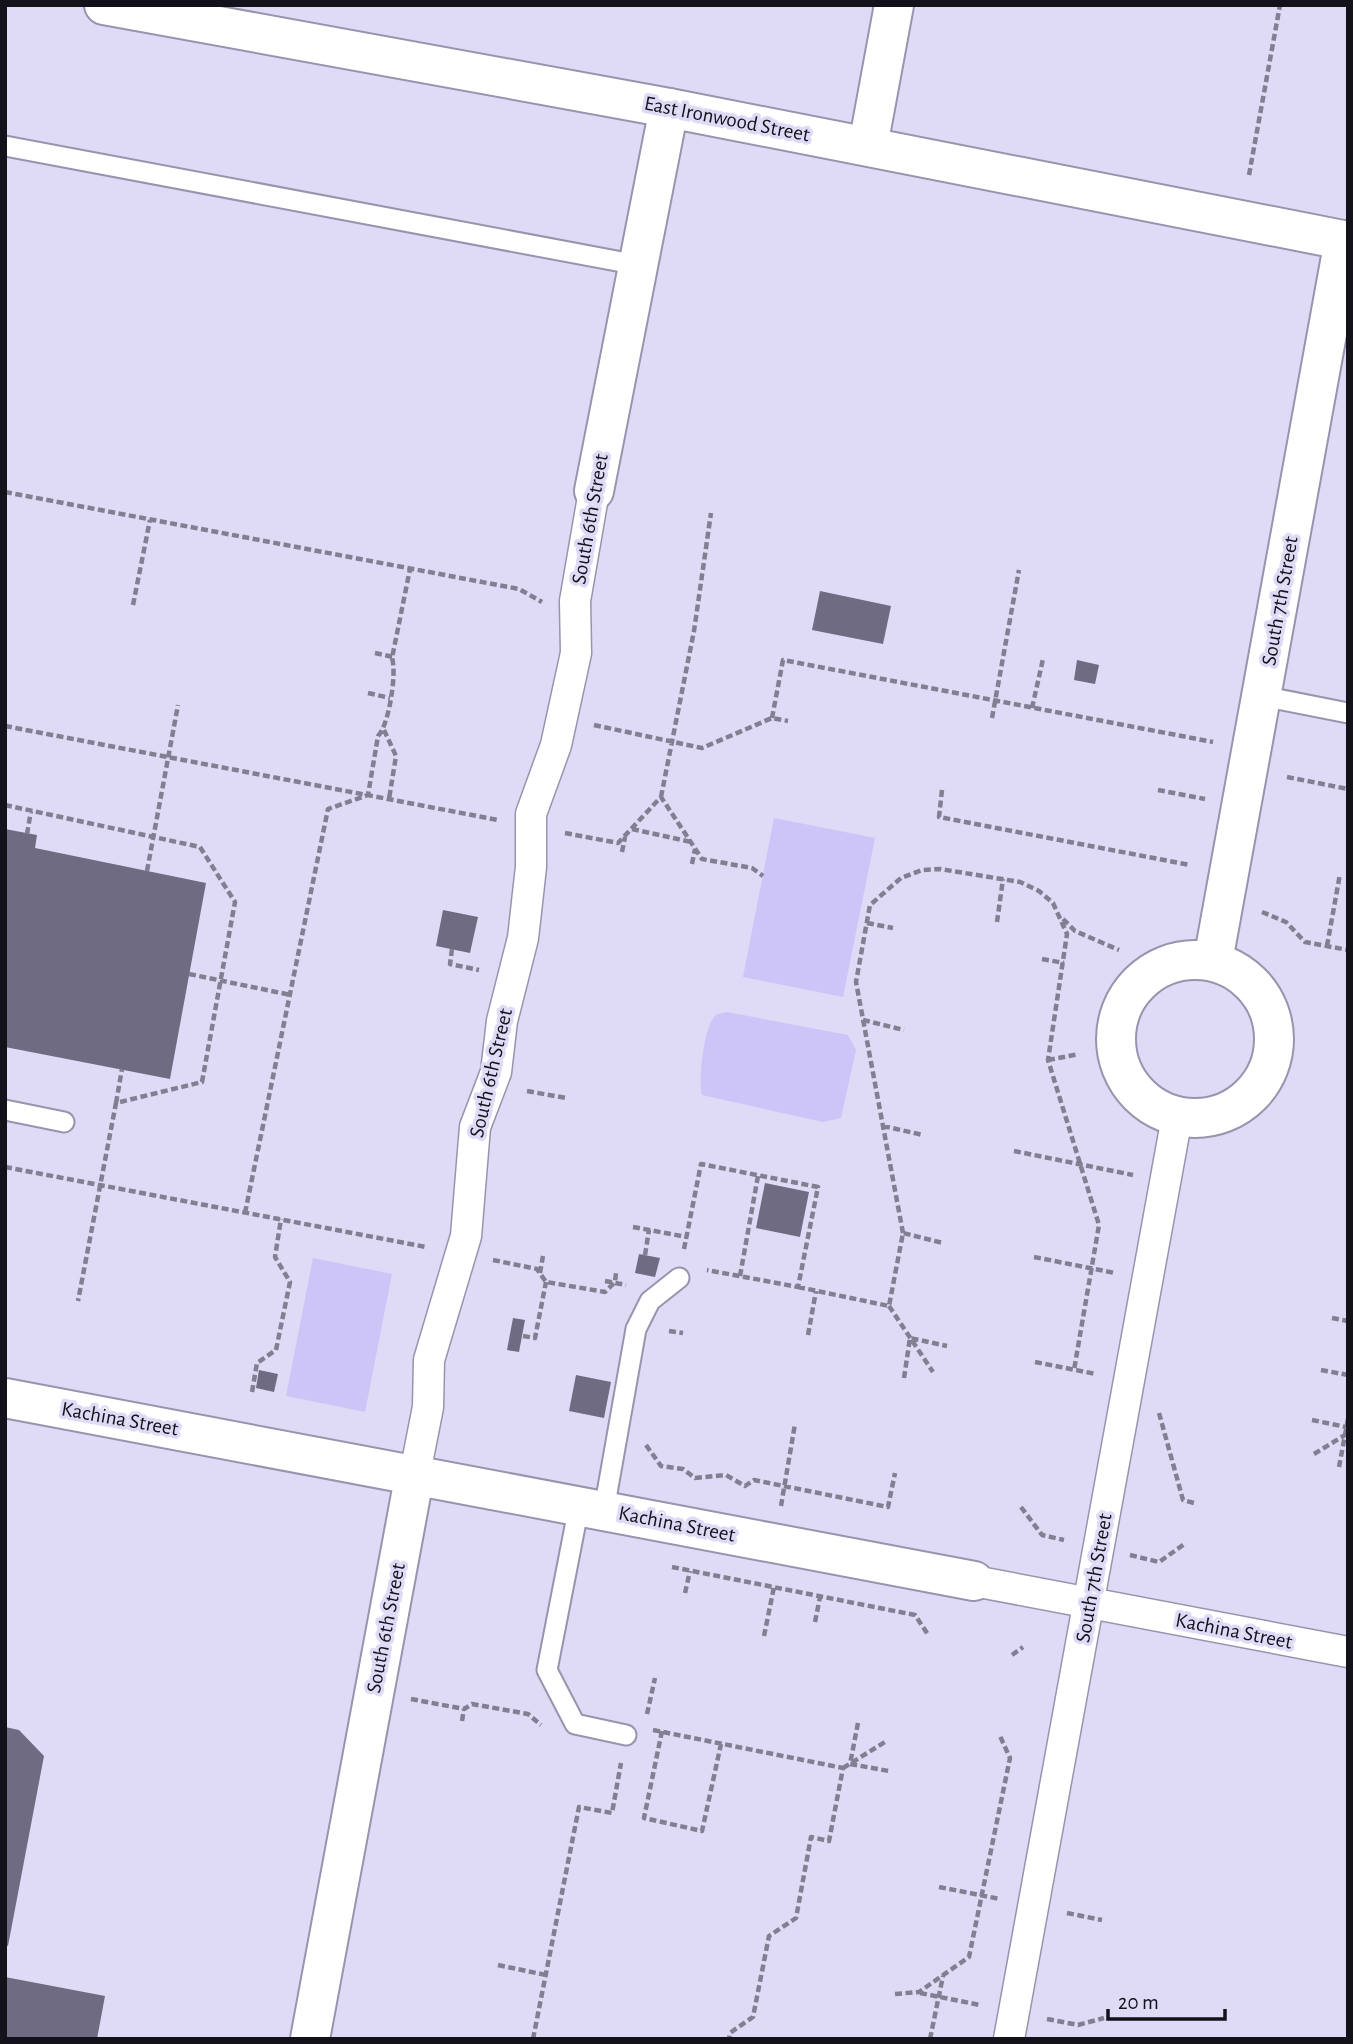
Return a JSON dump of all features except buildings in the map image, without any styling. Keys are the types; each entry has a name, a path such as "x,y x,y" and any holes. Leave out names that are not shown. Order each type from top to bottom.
{"street":[{"name":"East Ironwood Street","path":"104,5 669,108 1346,241"},
{"path":"868,146 894,5"},
{"name":"South 6th Street","path":"310,2039 428,1407 429,1360 461,1254 472,1192 475,1127 496,1072 502,1021 523,938 531,814 562,718 576,653 575,610 594,491 669,108"},
{"name":"South 7th Street","path":"1213,961 1346,241"},
{"path":"1188,959 1213,961 1239,972 1259,991 1272,1016 1276,1044 1269,1071 1254,1094 1231,1110 1205,1119 1177,1117 1154,1108 1135,1091 1121,1070 1115,1046 1117,1021 1126,998 1143,979 1164,965 1188,959"},
{"name":"South 7th Street","path":"1009,2039 1177,1117"},
{"name":"Kachina Street","path":"5,1398 415,1473 1348,1653"}],"lane":[{"path":"5,146 639,265"},
{"path":"1262,696 1348,713"},
{"path":"5,1110 64,1122"},
{"path":"635,1732 575,1724 547,1670 622,1409 641,1312 680,1271"}],"path":[{"path":"1249,175 1280,5"},
{"path":"5,492 519,589 545,604 575,610"},
{"path":"5,726 618,843 661,797 694,631 712,513"},
{"path":"133,605 150,520"},
{"path":"368,795 378,736 384,730 396,667 393,657 410,569"},
{"path":"992,718 1018,570"},
{"path":"375,653 393,657"},
{"path":"1032,708 1043,659"},
{"path":"772,718 783,660 1222,743"},
{"path":"368,693 390,698"},
{"path":"147,871 178,705"},
{"path":"562,718 702,748 772,718 788,721"},
{"path":"384,730 396,757 390,799"},
{"path":"1284,776 1348,789"},
{"path":"943,790 939,817 1198,867"},
{"path":"1158,790 1211,800"},
{"path":"245,1213 328,809 368,795"},
{"path":"661,797 702,859 752,868 763,876"},
{"path":"5,805 200,847 235,902 202,1082 116,1103"},
{"path":"27,834 31,811"},
{"path":"631,829 691,842"},
{"path":"622,852 625,836"},
{"path":"692,864 695,848"},
{"path":"933,1372 889,1306 903,1233 856,982 870,905 880,893 901,878 922,870 940,869 1003,879 1040,891 1053,903 1067,934 1048,1060 1099,1225 1074,1370"},
{"path":"1327,946 1340,874"},
{"path":"997,922 1003,879"},
{"path":"1258,911 1286,922 1305,942 1348,950"},
{"path":"1062,919 1075,931 1119,950"},
{"path":"867,923 893,928"},
{"path":"452,949 450,964 513,978"},
{"path":"1042,959 1064,963"},
{"path":"189,974 291,995"},
{"path":"863,1020 904,1030"},
{"path":"1048,1060 1079,1054"},
{"path":"78,1301 122,1069"},
{"path":"883,1126 923,1135"},
{"path":"1014,1151 1166,1182"},
{"path":"798,1287 818,1187 701,1164 680,1271 740,1276 889,1306"},
{"path":"5,1167 537,1269 546,1282 535,1338 523,1336"},
{"path":"740,1276 758,1175"},
{"path":"252,1392 257,1363 276,1350 290,1282 275,1256 281,1219"},
{"path":"633,1227 687,1237"},
{"path":"645,1255 649,1230"},
{"path":"903,1233 943,1243"},
{"path":"540,1273 543,1256"},
{"path":"1034,1257 1148,1280"},
{"path":"546,1282 605,1292 615,1282 616,1273"},
{"path":"808,1335 816,1291"},
{"path":"1332,1318 1348,1321"},
{"path":"910,1338 947,1346"},
{"path":"904,1378 910,1338"},
{"path":"1321,1370 1348,1375"},
{"path":"622,1409 661,1466 682,1469 695,1478 726,1475 745,1486 754,1480 888,1507 895,1473"},
{"path":"1339,1467 1348,1419"},
{"path":"1312,1420 1346,1427"},
{"path":"780,1513 795,1424"},
{"path":"1314,1454 1345,1435"},
{"path":"663,1566 915,1615 929,1636"},
{"path":"685,1593 690,1571"},
{"path":"764,1636 776,1577"},
{"path":"815,1622 820,1597"},
{"path":"1012,1655 1023,1647"},
{"path":"647,1716 655,1678"},
{"path":"400,1697 464,1709 472,1704 528,1714 534,1723 565,1733 575,1724"},
{"path":"462,1721 464,1709"},
{"path":"850,1763 858,1723"},
{"path":"533,2039 579,1807 612,1813 635,1732 662,1731 843,1768"},
{"path":"662,1731 644,1818 702,1831 721,1744"},
{"path":"895,1994 919,1992 969,1957 1010,1758 1000,1736"},
{"path":"729,2039 730,2033 753,2018 769,1936 796,1918 811,1838 829,1841 843,1768 885,1742"},
{"path":"850,1763 889,1771"},
{"path":"498,1965 546,1975"},
{"path":"930,2039 943,1976"}],"shaded area":[{"path":"774,818 875,838 843,997 743,977"},
{"path":"727,1012 848,1035 856,1050 841,1118 823,1122 702,1095 702,1066 708,1029 716,1015"},
{"path":"313,1258 392,1274 365,1412 286,1396"}]}
